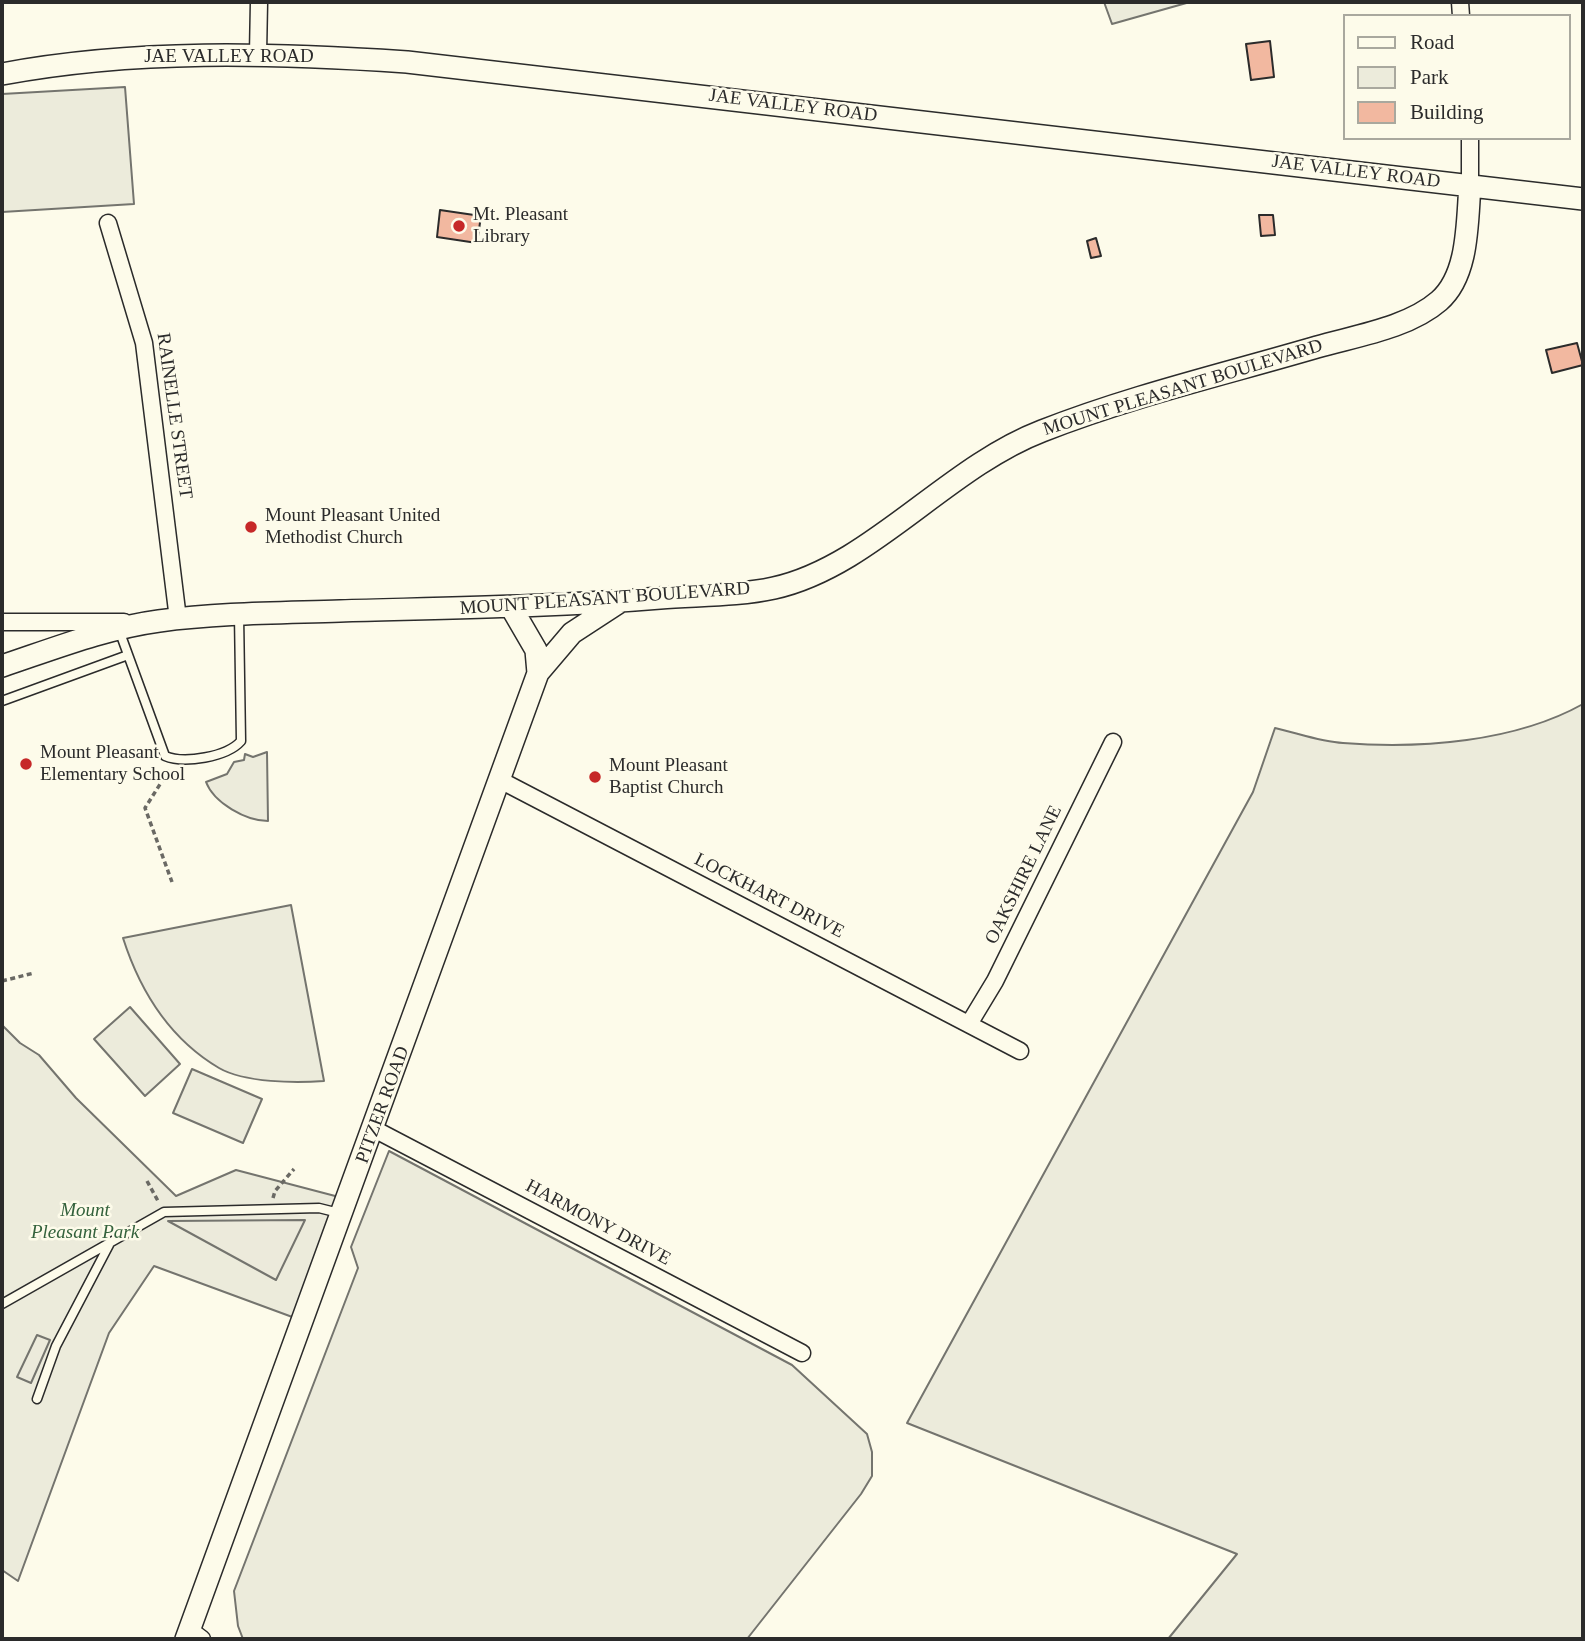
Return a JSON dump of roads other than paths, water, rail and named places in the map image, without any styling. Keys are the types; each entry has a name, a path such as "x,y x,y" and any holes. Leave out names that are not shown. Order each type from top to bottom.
{"street":[{"path":"258,54 259,2"},
{"name":"JAE VALLEY ROAD","path":"2,74 141,57 258,54 421,63 1583,199"},
{"path":"1470,140 1470,185"},
{"name":"MOUNT PLEASANT BOULEVARD","path":"2,622 155,621 239,615 511,607 769,589 798,582 852,553 980,462 1039,432 1410,318 1438,302 1450,290 1458,273 1464,245 1470,185"},
{"name":"RAINELLE STREET","path":"108,223 144,343 178,619"},
{"name":"PITZER ROAD","path":"193,1636 538,673 572,633 621,601"},
{"path":"511,607 536,650 538,673"},
{"path":"2,666 155,621"},
{"name":"OAKSHIRE LANE","path":"969,1024 995,981 1113,742"},
{"name":"LOCKHART DRIVE","path":"498,779 1020,1051"},
{"name":"HARMONY DRIVE","path":"374,1129 802,1353"}],"lane":[{"path":"119,630 164,756 175,760 225,752 234,749 241,741 239,615"},
{"path":"2,701 128,655"},
{"path":"2,1304 164,1212 319,1208 342,1214"},
{"path":"37,1399 55,1346 109,1245"}],"place":[{"name":"Mt. Pleasant Library","path":"459,226"},
{"name":"Mount Pleasant United Methodist Church","path":"251,527"},
{"name":"Mount Pleasant Elementary School","path":"26,764"},
{"name":"Mount Pleasant Baptist Church","path":"595,777"}],"park label":[{"name":"Mount Pleasant Park","path":"85,1222"}]}
